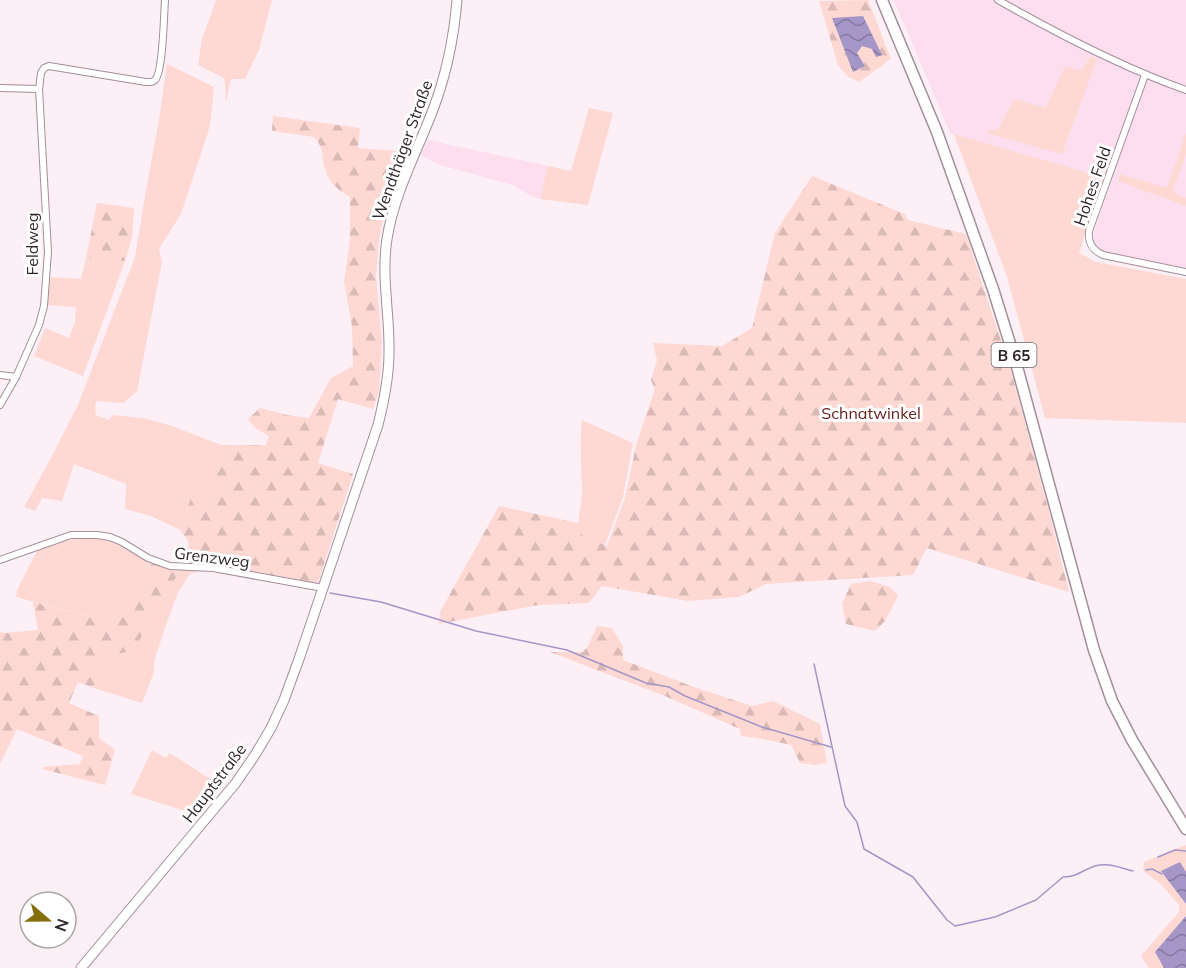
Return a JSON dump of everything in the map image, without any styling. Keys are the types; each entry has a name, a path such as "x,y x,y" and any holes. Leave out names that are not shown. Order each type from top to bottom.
{"main road":[{"name":"B 65","path":"882,0 937,132 990,278 1016,363 1094,650 1112,701 1132,740 1186,829"}],"street":[{"name":"Feldweg","path":"0,405 16,377 39,325 44,306 48,252 39,89 41,73 44,68 50,66 146,82 154,81 157,79 161,56 165,0"},
{"name":"Wendthäger Straße","path":"323,588 385,398 389,352 384,290 387,239 399,194 435,105 443,79 451,49 457,0"},
{"path":"998,0 1037,22 1145,75 1186,90"},
{"name":"Hohes Feld","path":"1145,75 1089,231 1089,239 1096,252 1103,255 1186,272"},
{"path":"0,88 39,89"},
{"path":"0,375 16,377"},
{"name":"Grenzweg","path":"0,560 71,535 97,535 110,537 148,558 170,566 213,568 323,588"},
{"name":"Hauptstraße","path":"81,968 235,784 255,755 284,700 323,588"}],"shaded area":[{"path":"894,0 1186,0 1186,268 1101,251 1095,245 1094,232 1112,180 950,133"},
{"path":"428,140 548,166 540,199 513,185 437,164 421,155"}],"green space":[{"path":"216,0 272,0 259,50 245,79 231,79 226,103 224,78 198,65 202,39"},
{"path":"868,0 891,59 859,82 847,76 838,65 819,1"},
{"path":"1091,56 1097,59 1062,154 986,133 999,128 1014,99 1046,108 1065,66 1081,71"},
{"path":"167,64 214,87 210,126 181,214 159,249 162,262 137,391 123,403 97,401 95,406 96,415 109,420 112,415 143,418 172,426 221,445 237,445 217,465 210,494 192,494 180,530 151,516 125,509 126,484 74,464 62,501 42,498 35,511 24,507 78,405 135,257"},
{"path":"589,108 613,113 588,205 540,199 548,166 571,171"},
{"path":"273,116 360,128 358,148 408,152 387,201 379,239 376,277 382,342 379,391 373,409 338,399 318,463 353,474 318,583 214,565 185,564 189,542 180,530 192,494 210,494 217,465 237,445 266,445 269,436 255,428 248,419 260,408 309,418 331,378 353,366 352,326 344,282 350,241 350,197 338,189 329,178 321,149 314,137 272,131"},
{"path":"1186,133 1186,155 1173,190 1176,194 1186,198 1186,206 1118,181 1120,174 1167,188"},
{"path":"954,134 1103,177 1079,253 1096,262 1186,279 1186,423 1045,418 1007,277"},
{"name":"Schnatwinkel","path":"812,176 905,214 908,220 966,234 1011,371 1069,592 927,548 913,575 766,584 739,597 688,601 602,586 589,603 538,605 439,624 440,612 499,506 578,523 578,533 607,546 625,498 636,445 654,392 651,380 657,360 653,343 722,346 752,328 775,233"},
{"path":"97,203 134,208 132,237 125,261 86,258"},
{"path":"86,258 125,261 83,376 34,356 45,328 69,338 75,322 76,307 47,305 48,277 81,279"},
{"path":"582,420 633,443 623,497 605,545 578,533 582,496"},
{"path":"86,538 112,542 150,562 142,586 122,618 99,619 16,597 17,590 37,551 69,540"},
{"path":"150,562 165,568 181,570 155,608 135,650 100,658 94,688 78,682 69,703 99,716 99,738 115,750 105,785 42,769 80,764 83,756 17,729 0,764 0,632 38,630 33,602 99,619 122,618 142,586"},
{"path":"181,570 199,571 190,574 178,592 154,661 154,672 142,703 94,688 100,658 135,649 155,608"},
{"path":"870,581 890,587 898,596 885,621 875,631 846,624 842,604 851,584"},
{"path":"597,626 612,628 623,646 623,660 752,706 773,701 820,724 827,763 816,765 800,763 791,745 741,736 740,729 665,696 550,652 583,652"},
{"path":"152,750 166,758 170,753 221,786 198,815 131,794"},
{"path":"1186,845 1186,968 1149,968 1141,956 1179,912 1179,905 1161,884 1145,872 1144,862"}],"water":[{"path":"863,16 882,55 876,57 872,49 862,46 857,53 865,66 853,72 832,18"},
{"path":"1180,862 1186,872 1186,904 1161,871"},
{"path":"1186,916 1186,968 1164,968 1155,952"}],"waterway":[{"path":"330,593 381,602 476,631 567,650 646,683 669,687 685,696 762,727 831,747"},
{"path":"814,664 845,806 857,822 864,849 913,877 947,920 955,926 995,917 1036,900 1063,877 1076,875 1095,866 1110,865 1133,871"},
{"path":"1158,857 1175,850 1186,851"},
{"path":"1146,870 1152,869 1162,874"}]}
